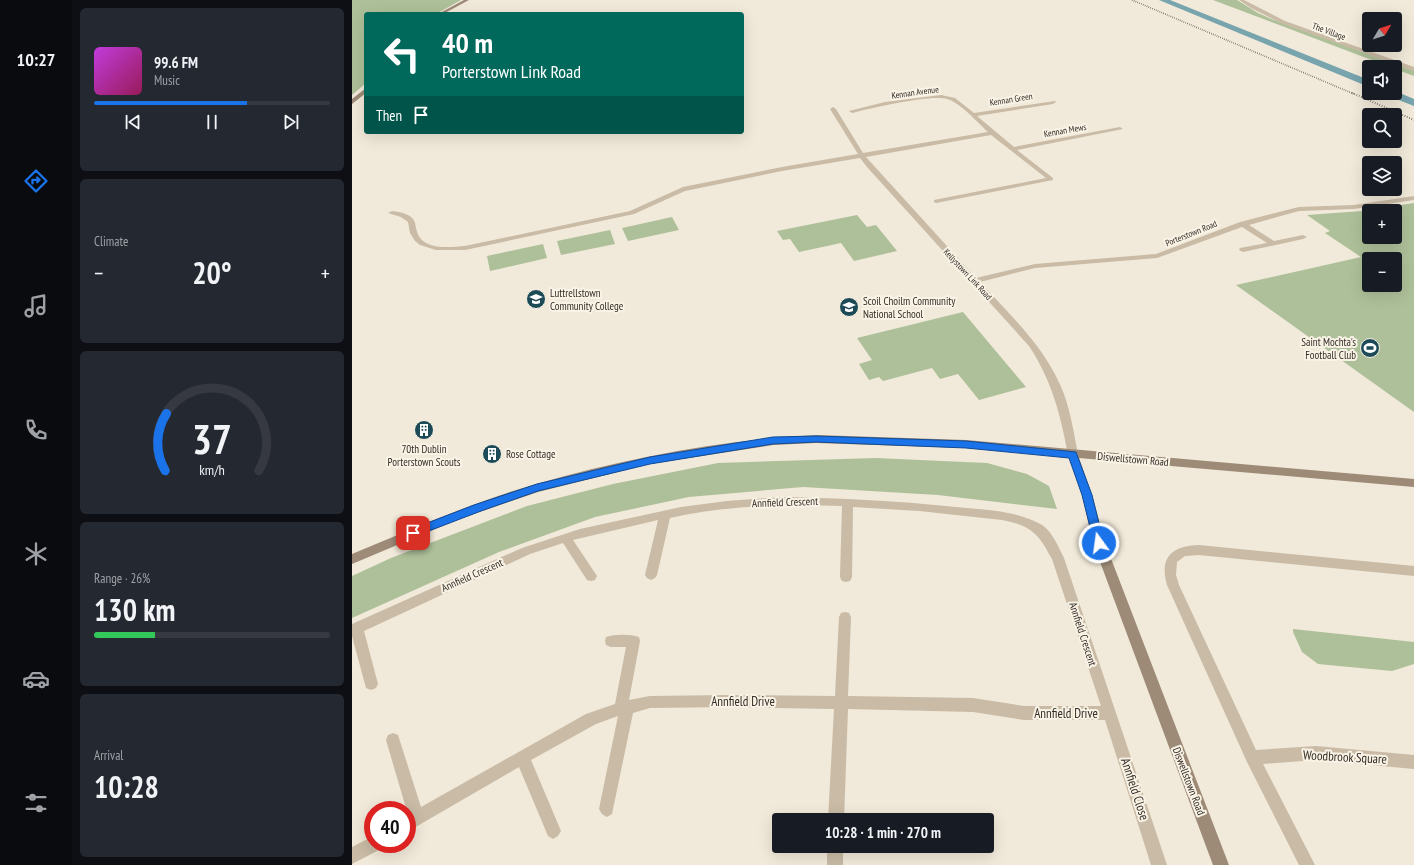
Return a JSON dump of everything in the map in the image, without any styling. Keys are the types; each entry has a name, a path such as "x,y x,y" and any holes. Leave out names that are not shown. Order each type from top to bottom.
{"street":[{"path":"444,12 467,0"},
{"name":"The Village","path":"1241,0 1252,8 1283,22 1414,68"},
{"path":"352,102 364,92"},
{"name":"Kennan Avenue","path":"852,111 941,96 951,99 1051,179 936,201"},
{"name":"Kennan Green","path":"972,115 1053,102"},
{"name":"Kellystown Link Road","path":"834,109 862,156 1032,344 1045,364 1056,386 1062,405 1073,454"},
{"name":"Kennan Mews","path":"1013,149 1120,129"},
{"path":"392,213 403,215 411,221 414,233 418,240 428,246 445,249 465,248 632,213 683,189 782,169 993,133"},
{"name":"Porterstown Road","path":"975,281 1035,266 1157,256 1244,224 1299,209 1354,207 1414,198"},
{"path":"1244,224 1273,244"},
{"path":"1243,250 1303,237"},
{"path":"352,559 455,516 537,488 650,460 773,440 816,439 966,444 1073,454"},
{"name":"Diswellstown Road","path":"1221,865 1099,543 1087,495 1073,454 1130,457 1414,483"},
{"name":"Annfield Crescent","path":"354,629 526,551 580,533 699,508 756,502 848,502 919,507 1002,516 1018,519 1039,529 1045,535 1058,558 1109,713"},
{"path":"846,577 848,502"},
{"path":"651,575 665,514"},
{"path":"566,538 591,576"},
{"path":"1307,865 1252,757 1173,585 1170,575 1171,562 1174,558 1187,550 1199,550 1414,571"},
{"path":"836,813 845,618"},
{"path":"354,629 371,684"},
{"path":"607,809 634,641 610,641"},
{"name":"Annfield Drive","path":"416,819 591,719 624,708 650,702 729,701 973,705 1024,713 1109,713"},
{"name":"Annfield Close","path":"1109,713 1120,742 1159,865"},
{"path":"392,740 407,801"},
{"name":"Woodbrook Square","path":"1252,757 1316,753 1414,762"},
{"path":"522,757 553,831"},
{"path":"352,856 364,849"},
{"path":"835,853 835,865"}],"green space":[{"path":"352,0 461,0 440,12 364,12 364,85 352,95"},
{"path":"1213,0 1237,0 1258,13 1274,20 1386,60 1372,60"},
{"path":"1402,66 1414,70 1414,76 1402,72"},
{"name":"Saint Mochta's Football Club","path":"1414,203 1414,412 1236,285 1361,257 1325,233 1330,231 1307,215 1362,211 1362,244 1402,244 1402,205"},
{"path":"857,215 867,227 876,225 897,251 854,261 841,243 799,252 790,239 783,240 777,231"},
{"path":"672,217 679,230 628,241 622,228"},
{"path":"610,230 615,244 561,255 557,241"},
{"path":"543,244 547,258 490,271 487,256"},
{"path":"963,312 1026,387 979,400 958,374 940,379 932,368 883,381 879,377 869,380 859,364 872,360 857,338"},
{"path":"876,458 987,463 1027,474 1049,486 1057,509 938,495 803,487 689,497 595,517 499,552 352,618 352,576 391,558 527,506 613,484 718,463"},
{"path":"1293,629 1414,642 1414,664 1392,671 1318,664 1302,652"}],"waterway":[{"path":"1163,0 1362,81"},
{"path":"1402,98 1414,103"}],"railway":[{"path":"1132,0 1354,94"},
{"path":"1352,93 1414,120"}],"place":[{"name":"Luttrellstown Community College","path":"536,299"},
{"name":"Scoil Choilm Community National School","path":"849,307"},
{"name":"Saint Mochta's Football Club","path":"1370,348"},
{"name":"70th Dublin Porterstown Scouts","path":"424,430"},
{"name":"Rose Cottage","path":"492,454"}],"route":[{"path":"413,533 477,508 537,488 650,460 773,440 816,439 966,444 1073,454 1087,495 1099,543"}]}
